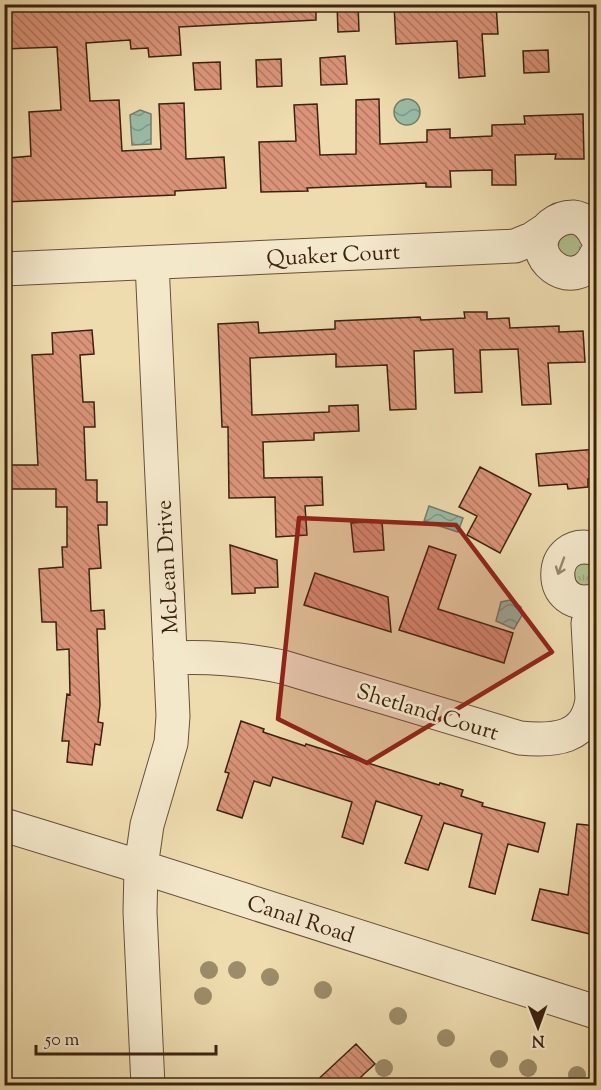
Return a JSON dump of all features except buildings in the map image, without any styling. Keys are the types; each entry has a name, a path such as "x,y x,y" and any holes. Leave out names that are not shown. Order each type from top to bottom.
{"street":[{"name":"Quaker Court","path":"4,269 515,246 532,239 563,218 573,217 591,226 597,237"},
{"path":"547,229 542,245 547,262"},
{"name":"Quaker Court","path":"515,246 533,253 553,268 570,273 586,268 597,255"},
{"name":"McLean Drive","path":"148,1086 140,912 141,867 147,825 171,743 173,716 152,263"},
{"name":"Shetland Court","path":"170,658 217,657 254,661 283,667 520,738 554,739 567,736 579,728 591,710 588,607 564,592 557,576 558,567 561,559 568,552 586,546 597,549"},
{"name":"Canal Road","path":"4,825 597,1012"}],"highlighted area":[{"path":"299,518 456,525 552,652 367,763 278,719"}],"green space":[{"path":"564,233 577,234 584,244 578,256 565,257 558,248 559,240"},
{"path":"579,563 596,565 596,581 593,585 581,586 575,580 574,569"}],"water":[{"path":"407,99 416,103 420,112 416,121 407,125 398,121 394,112 398,103"},
{"path":"140,110 151,114 151,144 132,145 130,115"},
{"path":"429,506 463,518 458,532 424,521"},
{"path":"510,600 521,607 522,615 514,629 496,621 501,602"}]}
